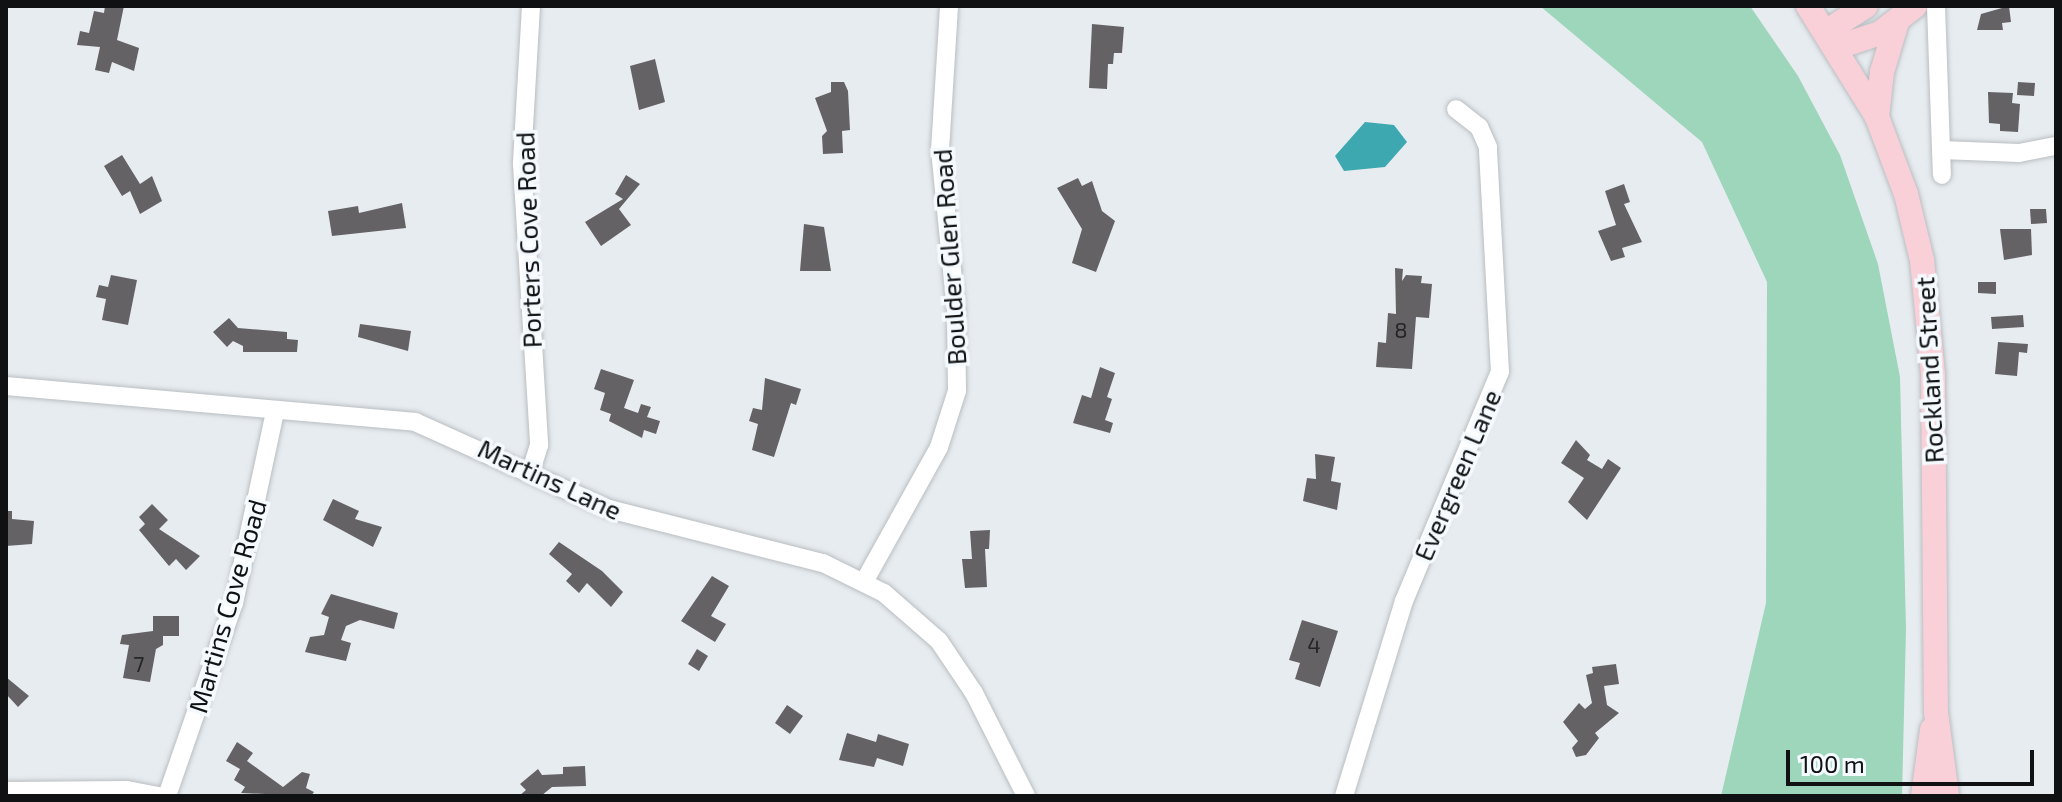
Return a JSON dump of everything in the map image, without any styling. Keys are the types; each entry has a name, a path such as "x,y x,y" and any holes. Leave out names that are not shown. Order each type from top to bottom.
{"main road":[{"name":"Rockland Street","path":"1808,6 1832,39 1877,117 1915,227 1931,321 1936,712 1947,796"},
{"path":"1832,39 1866,6"},
{"path":"1832,39 1906,14"},
{"path":"1877,117 1882,72 1906,14"},
{"name":"Rockland Street","path":"1923,796 1936,712"}],"street":[{"name":"Porters Cove Road","path":"531,6 522,164 539,445 531,472"},
{"name":"Boulder Glen Road","path":"864,582 939,447 956,404 956,310 940,134 949,6"},
{"path":"1936,6 1942,175"},
{"name":"Evergreen Lane","path":"1344,796 1408,591 1500,372 1488,147 1479,127 1456,109"},
{"path":"1941,150 2019,153 2056,146"},
{"name":"Martins Lane","path":"6,386 415,422 627,515 779,548 864,582 916,617 949,655 1026,796"},
{"name":"Martins Cove Road","path":"167,796 234,603 275,412"},
{"path":"6,791 127,790 158,796"}],"green space":[{"path":"1540,6 1750,6 1798,76 1840,155 1878,264 1900,377 1906,629 1902,796 1721,796 1766,603 1767,282 1702,142"}],"water":[{"path":"1365,122 1394,125 1407,142 1385,167 1344,171 1335,156"}],"building":[{"path":"105,6 124,6 117,40 139,48 134,71 112,62 109,73 95,70 100,47 77,45 80,31 89,33 94,11 104,13"},
{"path":"2009,6 2011,22 2002,23 2003,30 1977,30 1981,14"},
{"path":"1092,24 1124,27 1122,53 1114,53 1113,64 1108,64 1107,89 1089,88"},
{"path":"655,59 665,102 639,110 630,66"},
{"path":"831,82 844,82 848,91 850,130 842,131 843,153 823,154 822,136 827,131 815,98 831,92"},
{"path":"2018,82 2035,83 2034,96 2017,95"},
{"path":"1988,92 2013,93 2012,103 2020,104 2018,132 2000,131 2000,124 1989,123"},
{"path":"122,155 140,184 152,176 162,201 140,214 130,191 122,196 104,166"},
{"path":"626,175 640,184 619,209 631,225 601,246 585,222 623,199 615,194"},
{"path":"1078,178 1082,186 1092,181 1102,211 1115,221 1096,272 1072,263 1082,229 1057,188"},
{"path":"1624,184 1630,202 1624,204 1642,242 1622,248 1625,257 1611,261 1598,231 1616,225 1605,191"},
{"path":"402,203 406,228 332,236 328,211 358,206 359,213"},
{"path":"2030,209 2046,209 2047,223 2031,224"},
{"path":"804,224 824,227 831,271 800,271"},
{"path":"2000,229 2031,229 2032,255 2004,260"},
{"path":"1395,268 1403,269 1402,281 1406,275 1422,276 1421,283 1432,284 1429,318 1416,317 1412,369 1376,367 1378,342 1386,343 1388,313 1396,314"},
{"path":"111,275 137,280 128,325 102,320 106,299 96,297 99,285 108,287"},
{"path":"1978,282 1996,282 1996,294 1978,293"},
{"path":"2023,315 2024,327 1992,329 1991,317"},
{"path":"229,318 238,328 287,332 287,339 298,340 297,352 243,352 243,346 233,341 227,347 213,332"},
{"path":"360,324 411,331 408,351 358,337"},
{"path":"1998,342 2028,344 2027,353 2019,352 2017,376 1995,374"},
{"path":"1100,367 1115,373 1107,397 1112,399 1105,420 1113,423 1110,433 1073,423 1082,395 1091,398"},
{"path":"601,369 634,380 624,408 638,413 641,404 651,407 647,417 660,421 656,434 644,430 642,438 609,421 611,414 600,410 605,393 594,389"},
{"path":"765,378 801,389 796,405 791,403 774,457 752,450 758,424 749,421 753,408 762,410"},
{"path":"1576,440 1590,455 1587,460 1602,469 1608,459 1621,468 1587,520 1568,502 1584,478 1561,463"},
{"path":"1315,454 1335,457 1331,481 1341,483 1337,510 1303,501 1307,478 1316,479"},
{"path":"333,499 359,511 355,519 382,527 373,547 323,520"},
{"path":"152,504 168,520 159,529 200,556 186,570 176,559 169,566 139,530 145,524 139,517"},
{"path":"6,511 12,511 12,519 34,521 32,544 6,546"},
{"path":"990,530 989,549 985,549 987,587 965,588 962,559 972,559 970,531"},
{"path":"559,542 602,571 623,592 611,607 587,583 579,593 566,581 572,574 549,554"},
{"path":"712,576 729,586 711,616 726,624 715,642 681,621"},
{"path":"331,594 398,613 394,629 360,620 346,626 341,640 351,643 346,661 305,652 310,637 324,635 329,617 321,614"},
{"path":"153,616 179,616 179,636 163,636 163,645 156,649 150,682 123,678 129,645 120,644 122,635 153,631"},
{"path":"1302,620 1338,631 1320,687 1295,679 1300,663 1289,660"},
{"path":"697,649 708,656 699,671 688,664"},
{"path":"1616,664 1619,684 1604,686 1607,705 1619,713 1595,733 1599,738 1586,755 1576,757 1572,748 1578,741 1563,722 1579,703 1585,709 1592,703 1586,675 1593,673 1592,667"},
{"path":"6,677 29,696 18,707 6,694"},
{"path":"787,705 803,716 790,734 775,723"},
{"path":"847,733 876,742 878,734 909,744 903,766 877,758 874,767 839,760"},
{"path":"237,742 253,753 247,761 283,787 302,772 310,774 306,788 314,792 311,796 241,793 245,787 234,780 240,769 226,761"},
{"path":"585,766 586,786 552,787 541,796 519,796 526,790 520,784 538,769 542,775 563,774 563,767"}]}
